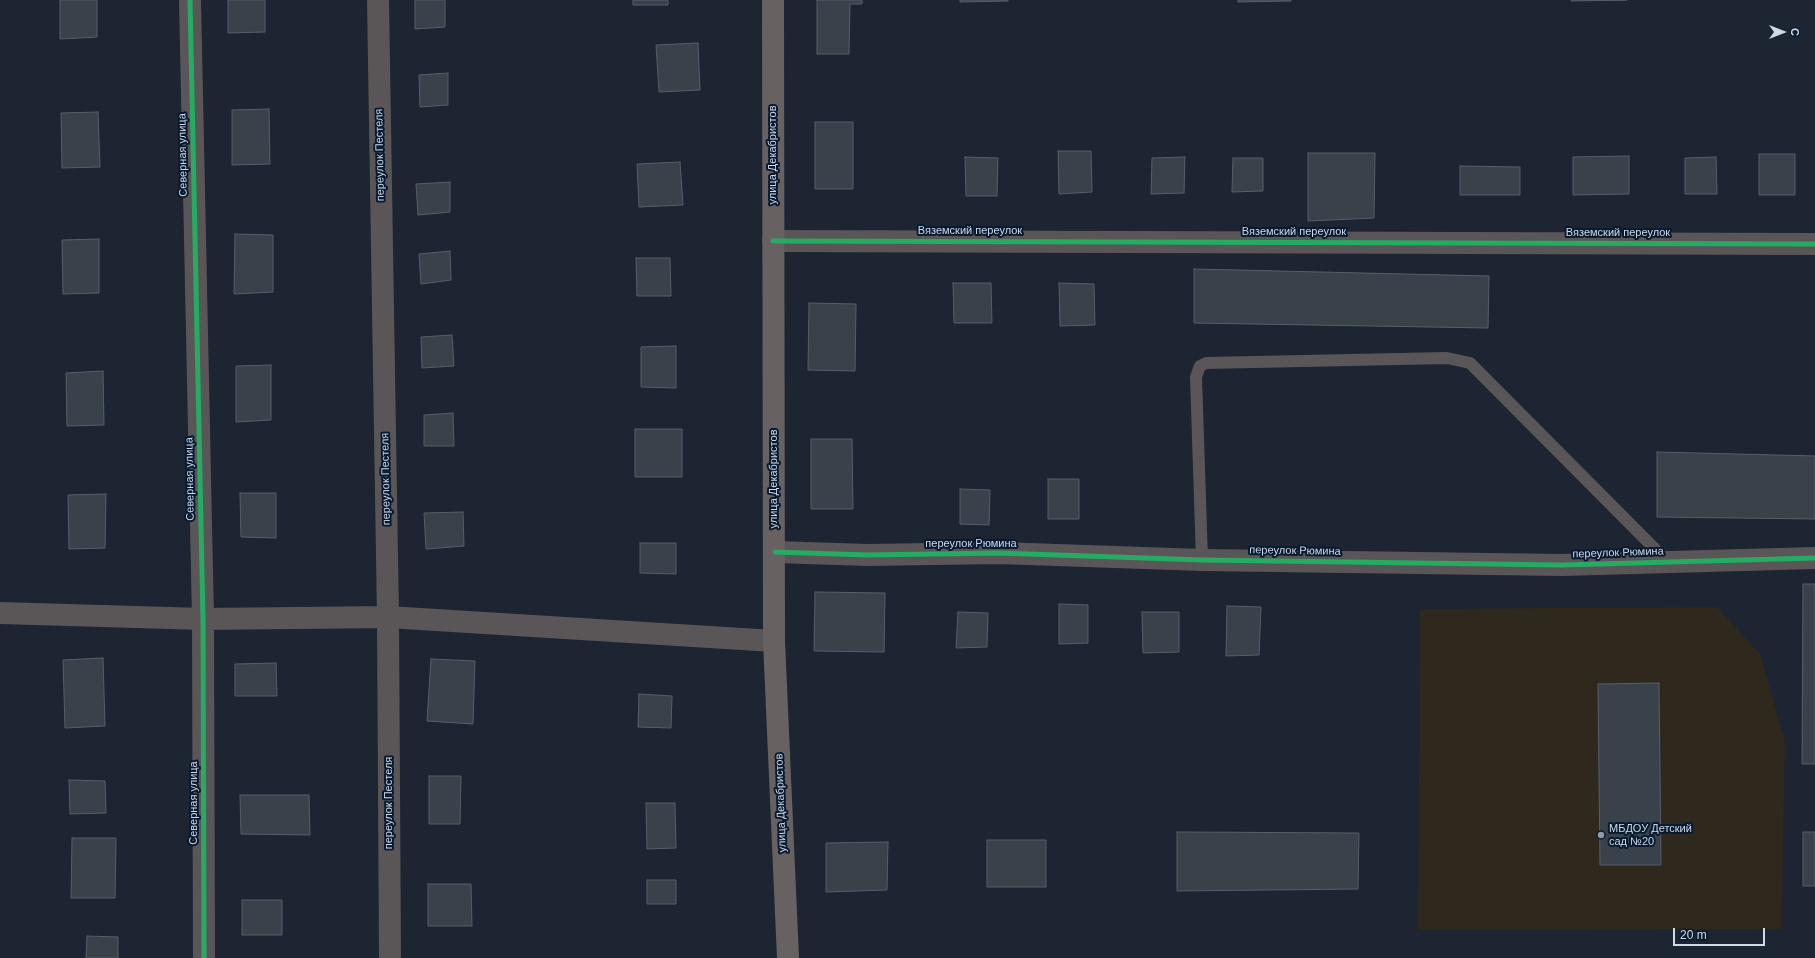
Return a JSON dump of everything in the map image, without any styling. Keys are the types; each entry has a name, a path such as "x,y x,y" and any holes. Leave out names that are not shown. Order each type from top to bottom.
{"street":[{"name":"Северная улица","path":"190,0 203,618 204,958"},
{"name":"переулок Пестеля","path":"378,0 388,617 390,958"},
{"name":"улица Декабристов","path":"773,0 774,641 788,958"},
{"name":"Вяземский переулок","path":"773,241 1815,244"},
{"name":"переулок Рюмина","path":"775,552 868,556 999,553 1202,560 1562,565 1815,558"},
{"path":"0,613 203,618 388,617 774,641"}],"lane":[{"path":"1202,560 1196,377 1200,366 1206,363 1447,358 1470,363 1667,561"}],"shaded area":[{"name":"МБДОУ Детский сад №20","path":"1717,607 1760,654 1785,742 1781,929 1418,930 1420,609"}],"building":[{"path":"60,0 97,0 97,37 60,39"},
{"path":"228,0 265,0 265,32 228,33"},
{"path":"415,0 445,0 445,27 415,29"},
{"path":"633,0 668,0 668,5 633,5"},
{"path":"817,0 862,0 862,4 850,4 849,54 817,54"},
{"path":"960,0 1008,0 1008,1 960,2"},
{"path":"1238,0 1291,0 1291,1 1238,2"},
{"path":"1571,0 1627,0 1571,1"},
{"path":"698,43 700,90 659,92 656,45"},
{"path":"448,73 448,105 420,107 419,75"},
{"path":"269,109 270,164 232,165 232,110"},
{"path":"98,112 100,167 62,168 61,113"},
{"path":"815,122 853,122 853,189 815,189"},
{"path":"1058,151 1091,151 1092,192 1059,194"},
{"path":"1308,153 1375,153 1374,218 1308,221"},
{"path":"1759,154 1795,154 1795,195 1759,195"},
{"path":"1629,156 1629,194 1573,195 1573,157"},
{"path":"965,157 998,158 997,196 966,196"},
{"path":"1185,157 1184,193 1151,194 1152,158"},
{"path":"1716,157 1717,194 1685,194 1685,158"},
{"path":"1233,158 1263,158 1263,191 1232,192"},
{"path":"680,162 683,205 639,207 637,164"},
{"path":"1460,166 1520,167 1520,195 1460,195"},
{"path":"450,182 450,212 418,215 416,184"},
{"path":"235,234 273,235 273,292 234,294"},
{"path":"99,239 99,293 63,294 62,240"},
{"path":"450,251 451,280 421,284 419,254"},
{"path":"636,258 670,258 671,296 637,296"},
{"path":"1194,269 1489,276 1488,328 1194,323"},
{"path":"953,283 991,283 992,323 954,323"},
{"path":"1059,283 1094,284 1095,325 1060,326"},
{"path":"809,303 856,304 855,371 808,370"},
{"path":"452,335 454,366 422,368 421,337"},
{"path":"676,346 676,388 641,387 641,347"},
{"path":"271,365 271,420 236,422 236,366"},
{"path":"103,371 104,425 67,426 66,373"},
{"path":"453,413 454,446 424,446 424,415"},
{"path":"635,429 682,429 682,477 635,477"},
{"path":"811,439 852,439 853,509 811,509"},
{"path":"1657,452 1815,456 1815,519 1657,517"},
{"path":"1048,479 1079,479 1079,519 1048,519"},
{"path":"960,489 990,490 989,525 960,524"},
{"path":"240,493 276,493 276,538 241,537"},
{"path":"106,494 105,548 69,549 68,495"},
{"path":"463,512 464,546 426,549 424,513"},
{"path":"640,543 676,543 676,574 640,573"},
{"path":"1803,584 1815,584 1815,764 1802,764"},
{"path":"815,592 885,593 884,652 814,651"},
{"path":"1059,604 1088,605 1088,643 1059,644"},
{"path":"1227,606 1261,607 1259,655 1226,656"},
{"path":"958,612 988,613 987,647 956,648"},
{"path":"1142,612 1179,612 1179,652 1143,653"},
{"path":"103,658 105,726 65,728 63,660"},
{"path":"431,659 475,661 473,724 427,721"},
{"path":"276,663 277,696 235,696 235,664"},
{"path":"1659,683 1661,865 1600,865 1598,684"},
{"path":"639,694 672,696 671,728 638,727"},
{"path":"429,776 461,776 460,824 429,824"},
{"path":"69,780 105,781 106,813 70,814"},
{"path":"240,795 309,795 310,835 241,834"},
{"path":"646,803 675,803 676,848 647,849"},
{"path":"1177,832 1359,833 1358,889 1177,891"},
{"path":"1803,832 1815,832 1815,886 1803,886"},
{"path":"72,838 116,838 115,898 71,898"},
{"path":"987,840 1046,840 1046,887 987,887"},
{"path":"888,842 887,890 826,892 826,843"},
{"path":"647,880 676,880 676,904 647,904"},
{"path":"428,884 471,884 472,926 428,926"},
{"path":"242,900 282,900 282,935 242,935"},
{"path":"87,936 118,937 118,958 86,958"}],"cycle path":[{"path":"190,0 203,619 204,958"},
{"path":"773,241 1815,244"},
{"path":"775,552 868,555 999,553 1202,560 1562,565 1815,558"}],"place":[{"name":"МБДОУ Детский сад №20","path":"1601,835"}]}
